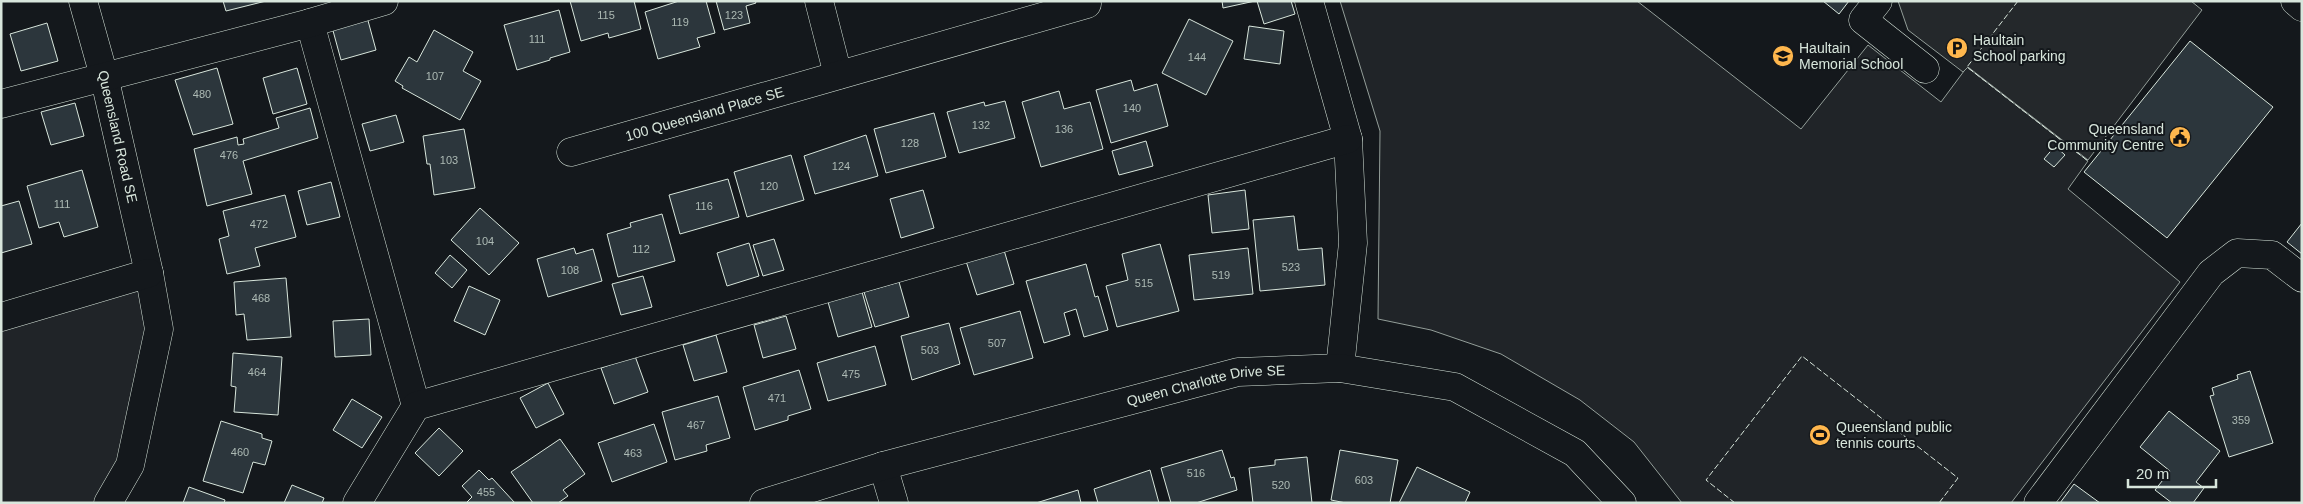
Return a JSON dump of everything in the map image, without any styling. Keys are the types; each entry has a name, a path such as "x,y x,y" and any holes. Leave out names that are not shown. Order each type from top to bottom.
{"street":[{"name":"Queensland Road SE","path":"83,1 104,76 149,273 159,329 130,465 108,503"},
{"path":"1,104 310,23 384,1"},
{"path":"819,1 838,75"},
{"path":"1309,1 1348,139 1353,243 1340,368"},
{"path":"1878,1 1863,20 1925,69"},
{"path":"2294,1 2302,7"},
{"name":"100 Queensland Place SE","path":"571,152 1087,4"},
{"path":"310,23 416,406"},
{"path":"357,503 416,406 1348,139"},
{"path":"2038,503 2211,273 2237,253 2272,255 2302,278"},
{"path":"1,317 149,273"},
{"name":"Queen Charlotte Drive SE","path":"764,503 883,466 1238,372 1340,368 1455,387 1575,453 1622,503"},
{"path":"883,466 894,503"}],"shaded area":[{"path":"1340,1 1637,1 1801,129 1868,45 1941,102 1967,67 2088,161 2068,189 2180,282 2011,503 1682,503 1634,442 1580,400 1501,354 1431,330 1378,319 1380,131"},
{"path":"1898,1 2191,1 2202,10 2088,160 1968,67 1963,72 1908,30"},
{"path":"149,273 159,329 108,503 1,503 1,317"}],"building":[{"path":"223,1 266,1 226,11"},
{"path":"570,1 634,1 641,29 609,38 608,33 581,41"},
{"path":"679,1 706,1 715,33 697,38 700,47 658,59 645,12"},
{"path":"716,1 755,1 756,3 746,6 750,23 724,30"},
{"path":"1222,1 1255,1 1223,8"},
{"path":"1257,1 1291,1 1295,14 1264,24"},
{"path":"1823,1 1849,1 1839,14"},
{"path":"559,10 570,52 517,70 504,25"},
{"path":"367,17 376,50 341,60 332,27"},
{"path":"1189,19 1233,41 1206,95 1162,73"},
{"path":"47,23 58,61 21,71 10,34"},
{"path":"1249,26 1284,31 1280,64 1244,59"},
{"path":"434,30 473,52 463,71 481,81 460,120 402,88 403,86 395,81 409,57 417,62"},
{"name":"Queensland Community Centre","path":"2190,41 2273,107 2167,238 2084,172"},
{"path":"217,68 233,124 193,135 175,80"},
{"path":"297,68 307,104 273,114 263,78"},
{"path":"1131,80 1134,91 1157,84 1168,126 1111,143 1096,90"},
{"path":"1059,91 1064,109 1090,102 1103,149 1041,167 1022,102"},
{"path":"1005,101 1015,138 959,153 947,112 984,102 985,106"},
{"path":"75,103 84,136 51,145 41,112"},
{"path":"310,108 318,138 243,161 252,194 207,206 194,149 237,137 238,145 244,144 243,139 279,128 276,118"},
{"path":"934,113 946,157 886,173 874,129"},
{"path":"396,115 404,142 370,151 362,124"},
{"path":"464,129 475,188 434,195 430,164 427,164 423,136"},
{"path":"866,135 878,176 815,194 804,156"},
{"path":"1146,141 1153,166 1119,175 1112,151"},
{"path":"2055,146 2065,155 2054,167 2044,159"},
{"path":"791,155 804,200 747,217 734,172"},
{"path":"82,170 98,227 64,237 59,222 39,228 27,186"},
{"path":"728,179 739,217 680,234 669,195"},
{"path":"331,182 340,217 307,225 298,191"},
{"path":"923,190 934,228 901,238 890,199"},
{"path":"1245,190 1249,229 1212,233 1208,195"},
{"path":"285,195 296,237 255,248 260,266 227,274 219,239 229,236 223,211"},
{"path":"19,201 32,244 1,253 1,206"},
{"path":"480,208 519,243 489,275 451,240"},
{"path":"662,214 675,261 618,277 607,234 631,227 630,223"},
{"path":"1294,216 1298,250 1322,248 1325,285 1260,291 1253,220"},
{"path":"2302,223 2302,254 2287,242"},
{"path":"774,239 784,270 763,276 753,245"},
{"path":"749,243 759,276 727,286 717,253"},
{"path":"1160,244 1179,311 1117,327 1106,286 1128,280 1122,254"},
{"path":"574,248 576,254 593,249 602,281 548,297 537,259"},
{"path":"1248,248 1253,294 1194,300 1189,255"},
{"path":"1004,250 1014,284 977,295 966,261"},
{"path":"450,255 467,270 452,288 435,273"},
{"path":"1086,264 1095,297 1098,296 1108,330 1084,337 1076,309 1064,313 1070,335 1044,343 1026,281"},
{"path":"643,276 652,307 621,315 612,284"},
{"path":"286,278 291,337 247,340 244,314 236,315 234,282"},
{"path":"899,282 909,317 875,327 864,292"},
{"path":"469,286 500,300 485,335 454,321"},
{"path":"862,292 872,327 838,337 828,302"},
{"path":"1020,311 1033,358 974,375 960,328"},
{"path":"786,316 796,349 763,358 754,325"},
{"path":"369,319 371,355 335,357 333,321"},
{"path":"949,323 960,364 912,380 901,336"},
{"path":"716,335 727,372 694,381 683,345"},
{"path":"875,346 886,385 828,401 817,363"},
{"path":"233,353 282,357 278,415 234,412 236,387 231,386"},
{"path":"635,356 648,392 614,404 601,368"},
{"path":"799,370 811,409 788,416 788,420 755,430 743,387"},
{"path":"2250,371 2273,443 2229,457 2210,396 2214,395 2212,388 2238,379 2237,375"},
{"path":"548,383 564,414 536,428 520,398"},
{"path":"718,396 730,438 706,445 707,451 675,460 662,412"},
{"path":"352,399 382,417 362,448 333,430"},
{"path":"2169,411 2220,451 2196,482 2204,488 2193,503 2172,503 2155,490 2170,471 2140,447"},
{"path":"221,421 262,434 262,438 272,441 265,465 253,462 243,493 203,481"},
{"path":"654,424 667,462 612,482 598,443"},
{"path":"439,428 463,451 439,476 415,453"},
{"path":"560,439 585,474 563,490 568,496 558,503 533,503 511,472"},
{"path":"1222,450 1231,478 1234,477 1237,490 1196,503 1171,503 1161,468"},
{"path":"1340,450 1398,460 1390,503 1346,503 1331,500"},
{"path":"1307,457 1312,503 1253,503 1249,468 1275,465 1275,460"},
{"path":"1417,467 1470,492 1465,503 1399,503"},
{"path":"479,470 489,480 492,478 515,503 466,503 472,497 462,486"},
{"path":"1150,470 1159,503 1098,503 1094,489"},
{"path":"2074,484 2100,503 2060,503"},
{"path":"292,485 324,498 322,503 284,503"},
{"path":"189,487 225,500 224,503 183,503"},
{"path":"1078,490 1081,503 1036,503"}],"fence":[{"path":"2018,1 1967,67 2088,161"},
{"path":"1735,503 1706,480 1802,356 1958,478 1939,503"}],"place":[{"name":"Haultain School parking","path":"1957,48"},
{"name":"Haultain Memorial School","path":"1783,56"},
{"name":"Queensland Community Centre","path":"2180,137"},
{"name":"Queensland public tennis courts","path":"1820,435"}]}
